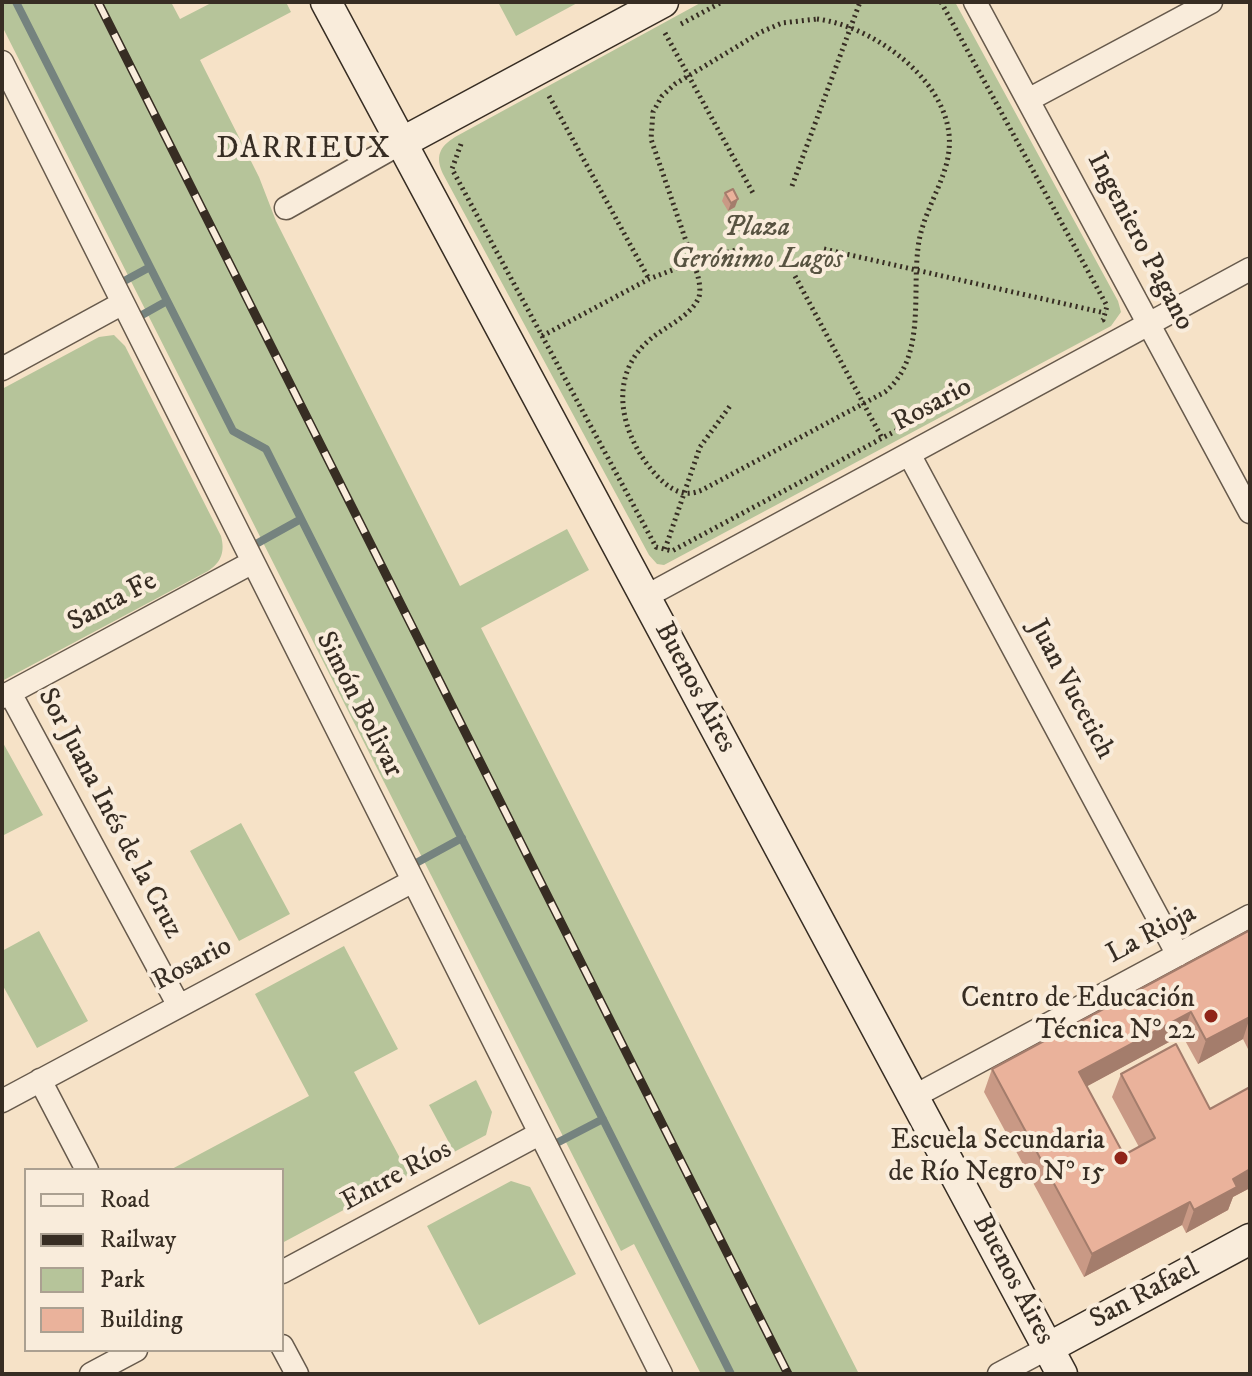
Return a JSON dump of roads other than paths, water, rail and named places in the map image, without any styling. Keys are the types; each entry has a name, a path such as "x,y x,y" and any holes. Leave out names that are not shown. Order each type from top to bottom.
{"street":[{"name":"Buenos Aires","path":"326,2 1055,1361"},
{"path":"286,208 663,2"},
{"name":"Ingeniero Pagano","path":"975,2 1250,512"},
{"path":"1028,100 1211,2"},
{"name":"Simón Bolivar","path":"2,62 661,1374"},
{"name":"Rosario","path":"645,597 1250,269"},
{"path":"2,369 123,303"},
{"name":"Juan Vucetich","path":"909,454 1178,955"},
{"name":"Santa Fe","path":"6,695 253,562"},
{"name":"Sor Juana Inés de la Cruz","path":"6,695 179,1006"},
{"name":"Rosario","path":"2,1101 413,881"},
{"name":"La Rioja","path":"913,1097 1250,916"},
{"path":"40,1080 86,1168"},
{"name":"Entre Ríos","path":"284,1271 539,1134"},
{"name":"San Rafael","path":"999,1374 1055,1361 1250,1239"},
{"path":"284,1350 297,1374"},
{"path":"91,1374 132,1352"}],"waterway":[{"path":"16,2 233,431 266,449 731,1374"},
{"path":"115,286 150,267"},
{"path":"133,320 167,301"},
{"path":"247,549 301,519"},
{"path":"407,868 462,838"},
{"path":"547,1148 603,1119"}],"railway":[{"path":"98,2 788,1374"}],"place":[{"name":"Centro de Educación Técnica N° 22","path":"1211,1016"},
{"name":"Escuela Secundaria de Río Negro N° 15","path":"1121,1158"}],"district":[{"name":"DARRIEUX","path":"304,151"}],"park label":[{"name":"Plaza Gerónimo Lagos","path":"757,245"}]}
